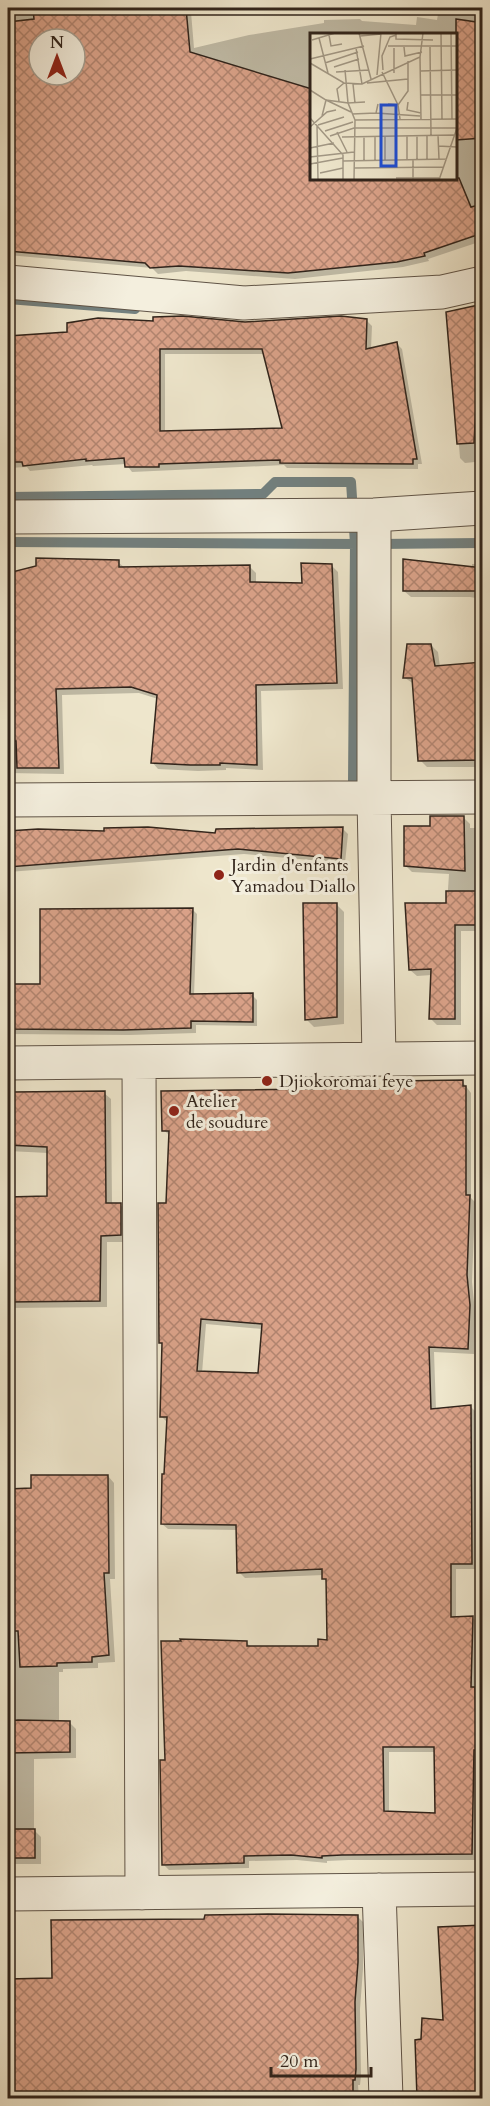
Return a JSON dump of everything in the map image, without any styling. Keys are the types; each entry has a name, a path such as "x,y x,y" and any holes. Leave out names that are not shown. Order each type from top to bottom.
{"street":[{"path":"8,282 244,303 442,292 483,283"},
{"path":"8,517 374,515 483,508"},
{"path":"374,515 374,798 379,1059"},
{"path":"8,800 483,797"},
{"path":"8,1063 483,1058"},
{"path":"139,1062 142,1893"},
{"path":"8,1894 483,1889"},
{"path":"379,1890 386,2098"}],"building":[{"path":"33,8 186,8 190,52 310,88 310,180 457,180 459,178 471,207 483,204 483,233 424,253 425,256 397,262 288,273 179,266 150,268 145,263 8,251 8,22 34,19"},
{"path":"456,19 483,23 483,138 457,140"},
{"path":"483,304 483,385 477,387 474,443 457,444 446,312"},
{"path":"183,316 245,322 341,316 367,319 366,349 397,342 417,459 413,459 413,464 280,463 280,460 159,464 159,467 125,467 124,458 86,461 86,459 23,466 22,462 8,462 8,336 67,332 67,323 98,318 153,321 153,317","holes":["160,349 262,349 282,428 160,431"]},
{"path":"36,558 119,560 119,567 250,565 250,582 302,583 301,563 332,564 337,683 256,685 257,765 151,763 157,695 131,687 56,689 59,768 17,768 16,741 8,741 8,573 36,566"},
{"path":"403,559 483,568 483,591 403,591"},
{"path":"407,644 431,644 435,666 483,662 483,760 418,761 412,678 403,678"},
{"path":"430,816 464,816 465,871 404,866 404,826 430,826"},
{"path":"148,827 215,833 216,829 343,827 341,859 238,849 8,867 8,831 38,829 104,831 104,828"},
{"path":"446,891 483,891 483,925 455,925 455,1019 429,1019 431,969 409,970 405,903 446,903"},
{"path":"303,903 337,903 337,1017 305,1020"},
{"path":"193,908 190,994 253,993 253,1022 191,1021 191,1028 123,1030 8,1029 8,984 40,984 40,909"},
{"path":"463,1080 463,1086 466,1086 466,1195 470,1195 467,1275 470,1305 468,1349 429,1347 431,1409 471,1405 472,1564 451,1564 451,1617 473,1616 471,1687 475,1687 477,1750 474,1750 472,1854 342,1855 322,1856 322,1858 291,1855 244,1856 244,1863 162,1865 160,1760 165,1760 161,1641 181,1641 180,1639 247,1641 247,1646 318,1646 318,1639 327,1640 326,1579 322,1579 322,1569 237,1573 236,1525 161,1524 162,1474 164,1474 167,1417 160,1417 162,1343 159,1343 158,1203 166,1203 169,1131 162,1131 161,1091 392,1088 392,1081","holes":["201,1319 262,1324 258,1373 197,1371","383,1747 434,1747 435,1813 384,1811"]},
{"path":"105,1091 106,1203 121,1203 121,1235 101,1236 100,1301 8,1302 8,1197 47,1196 47,1147 8,1145 8,1118 12,1118 13,1092"},
{"path":"31,1475 108,1475 109,1573 104,1573 109,1655 92,1657 92,1662 20,1667 18,1631 8,1631 8,1489 31,1488"},
{"path":"8,1721 70,1721 70,1752 8,1753"},
{"path":"8,1829 35,1829 35,1858 8,1858"},
{"path":"205,1915 358,1915 355,2002 356,2069 355,2080 353,2080 353,2098 8,2098 8,1979 52,1978 51,1920 204,1919"},
{"path":"483,1925 483,2098 417,2098 415,2040 421,2039 422,2018 443,2020 438,1927"}],"waterway":[{"path":"8,299 135,309"},
{"path":"8,497 263,494 275,482 351,482 355,544 353,782"},
{"path":"8,542 361,544"},
{"path":"377,544 482,543"}],"place":[{"name":"Jardin d'enfants Yamadou Diallo","path":"219,875"},
{"name":"Djiokoromai feye","path":"267,1081"},
{"name":"Atelier de soudure","path":"174,1111"}]}
